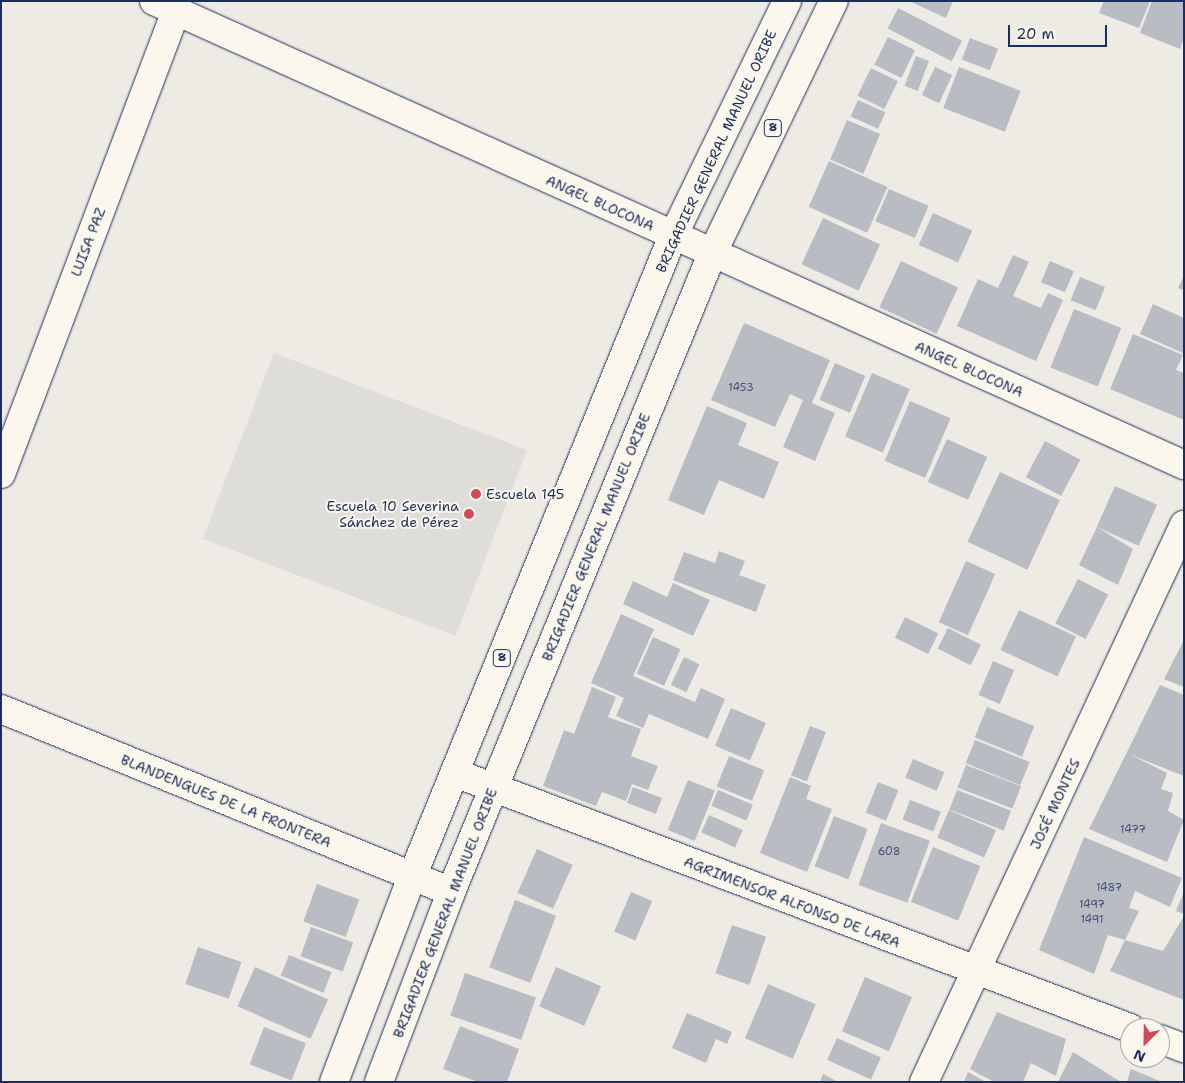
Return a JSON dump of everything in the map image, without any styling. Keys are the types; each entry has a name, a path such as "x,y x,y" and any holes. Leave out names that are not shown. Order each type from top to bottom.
{"street":[{"name":"BRIGADIER GENERAL MANUEL ORIBE","path":"334,1082 412,877 674,236 787,1"},
{"name":"BRIGADIER GENERAL MANUEL ORIBE","path":"379,1082 451,892 712,254 834,1"},
{"name":"ANGEL BLOCONA","path":"165,6 1184,465"},
{"name":"LUISA PAZ","path":"1,474 165,6"},
{"name":"JOSÉ MONTES","path":"924,1082 977,972 1184,524"},
{"name":"BLANDENGUES DE LA FRONTERA","path":"1,709 451,892"},
{"name":"AGRIMENSOR ALFONSO DE LARA","path":"455,774 1120,1024"},
{"path":"1170,1043 1184,1048"}],"shaded area":[{"path":"274,353 527,450 456,636 203,539"}],"building":[{"path":"909,1 953,1 946,18"},
{"path":"1104,1 1150,1 1139,28 1099,13"},
{"path":"1152,1 1184,1 1184,38 1180,49 1140,33"},
{"path":"898,8 962,41 952,61 888,28"},
{"path":"888,37 915,50 901,78 874,65"},
{"path":"970,38 998,49 990,70 962,59"},
{"path":"916,56 929,61 918,91 905,86"},
{"path":"935,67 952,75 939,103 922,95"},
{"path":"959,67 1021,91 1005,132 943,108"},
{"path":"871,68 898,81 884,109 857,96"},
{"path":"858,100 885,112 878,129 851,116"},
{"path":"847,120 880,134 863,174 830,160"},
{"path":"829,161 887,187 867,233 809,207"},
{"path":"889,189 929,206 915,238 875,221"},
{"path":"933,213 972,230 958,262 919,245"},
{"path":"823,218 880,245 859,291 801,264"},
{"path":"1013,255 1029,262 1013,296 1041,308 1048,293 1063,300 1036,361 957,326 978,279 998,288"},
{"path":"901,261 958,288 937,334 879,307"},
{"path":"1050,261 1074,271 1065,292 1041,282"},
{"path":"1184,276 1184,290 1178,288"},
{"path":"1080,277 1105,287 1096,310 1071,300"},
{"path":"1153,304 1184,318 1183,353 1140,334"},
{"path":"1074,309 1121,328 1098,387 1050,367"},
{"path":"744,323 830,360 812,403 835,413 815,461 783,447 803,400 790,394 775,427 711,400"},
{"path":"1133,334 1183,355 1176,370 1184,373 1184,420 1110,389"},
{"path":"835,363 865,376 850,413 819,400"},
{"path":"872,373 910,389 883,453 845,437"},
{"path":"910,401 951,418 925,478 885,461"},
{"path":"707,406 747,423 738,445 779,462 764,499 719,480 704,515 668,500"},
{"path":"947,439 987,457 968,500 928,482"},
{"path":"1045,441 1080,460 1061,496 1026,477"},
{"path":"1000,472 1060,500 1027,570 967,542"},
{"path":"1115,486 1157,505 1139,546 1097,527"},
{"path":"1097,527 1133,549 1118,585 1079,565"},
{"path":"719,551 745,561 739,575 766,585 756,612 673,580 684,552 715,563"},
{"path":"966,561 995,574 968,635 939,622"},
{"path":"1078,579 1108,594 1086,639 1055,624"},
{"path":"633,581 667,597 673,583 710,600 693,636 623,604"},
{"path":"1019,610 1076,637 1058,677 1000,650"},
{"path":"621,614 654,629 633,676 695,702 701,688 725,699 708,739 649,714 643,728 616,716 624,698 591,683"},
{"path":"905,617 938,633 928,654 895,638"},
{"path":"948,628 981,645 971,665 938,648"},
{"path":"653,637 680,649 664,686 637,674"},
{"path":"1184,640 1184,687 1164,679"},
{"path":"684,657 699,664 686,692 671,685"},
{"path":"993,661 1014,670 1000,704 979,695"},
{"path":"1160,685 1184,695 1184,776 1131,755 1167,773 1161,789 1173,793 1168,811 1184,820 1167,862 1089,829"},
{"path":"592,687 616,697 608,717 641,729 631,756 658,766 648,790 632,784 626,801 602,792 596,806 543,786 564,730 574,734"},
{"path":"987,707 1034,726 1022,757 975,738"},
{"path":"731,708 766,723 750,761 715,746"},
{"path":"810,726 826,732 807,782 791,775"},
{"path":"975,740 1030,762 1020,785 966,763"},
{"path":"729,756 764,770 752,801 717,787"},
{"path":"913,759 944,772 936,791 905,777"},
{"path":"966,765 1021,786 1012,809 957,787"},
{"path":"790,777 811,786 806,799 832,809 807,872 760,853"},
{"path":"688,780 715,791 695,841 668,830"},
{"path":"878,782 898,790 886,821 866,813"},
{"path":"633,787 662,798 656,814 627,803"},
{"path":"718,790 753,805 746,820 711,806"},
{"path":"957,790 1011,811 1004,830 949,810"},
{"path":"910,800 941,812 933,831 902,820"},
{"path":"949,810 996,830 984,858 937,838"},
{"path":"709,815 743,830 735,847 701,832"},
{"path":"834,816 868,829 848,879 815,866"},
{"path":"881,823 930,841 907,903 858,885"},
{"path":"1084,837 1182,878 1170,907 1135,891 1129,908 1139,911 1125,940 1108,935 1094,974 1039,950"},
{"path":"933,847 980,866 958,921 911,902"},
{"path":"537,849 573,865 553,909 517,893"},
{"path":"317,884 359,899 346,937 303,922"},
{"path":"631,892 652,901 635,941 614,932"},
{"path":"1184,892 1184,914 1176,911"},
{"path":"515,900 556,916 530,983 489,967"},
{"path":"1184,916 1184,1000 1110,971 1125,940 1163,951"},
{"path":"732,925 766,937 749,985 715,973"},
{"path":"311,927 353,942 343,972 300,956"},
{"path":"198,947 241,962 229,999 185,984"},
{"path":"289,955 332,972 323,993 281,975"},
{"path":"255,967 328,1000 311,1039 238,1006"},
{"path":"556,967 601,986 584,1026 539,1007"},
{"path":"465,973 536,997 521,1040 450,1016"},
{"path":"865,977 912,997 889,1051 842,1031"},
{"path":"768,984 816,1004 793,1059 745,1038"},
{"path":"997,1012 1066,1039 1056,1076 1031,1063 1023,1082 994,1082 970,1069"},
{"path":"687,1013 732,1032 727,1044 716,1039 706,1063 672,1048"},
{"path":"460,1026 519,1049 507,1082 478,1082 443,1069"},
{"path":"264,1027 306,1043 292,1080 250,1064"},
{"path":"837,1038 881,1058 871,1079 827,1060"},
{"path":"1073,1052 1121,1082 1058,1082"},
{"path":"1131,1069 1162,1082 1127,1082"},
{"path":"968,1072 986,1082 964,1082"},
{"path":"823,1074 838,1082 820,1082"}],"place":[{"name":"Escuela 145","path":"476,494"},
{"name":"Escuela 10 Severina Sánchez de Pérez","path":"469,514"}]}
